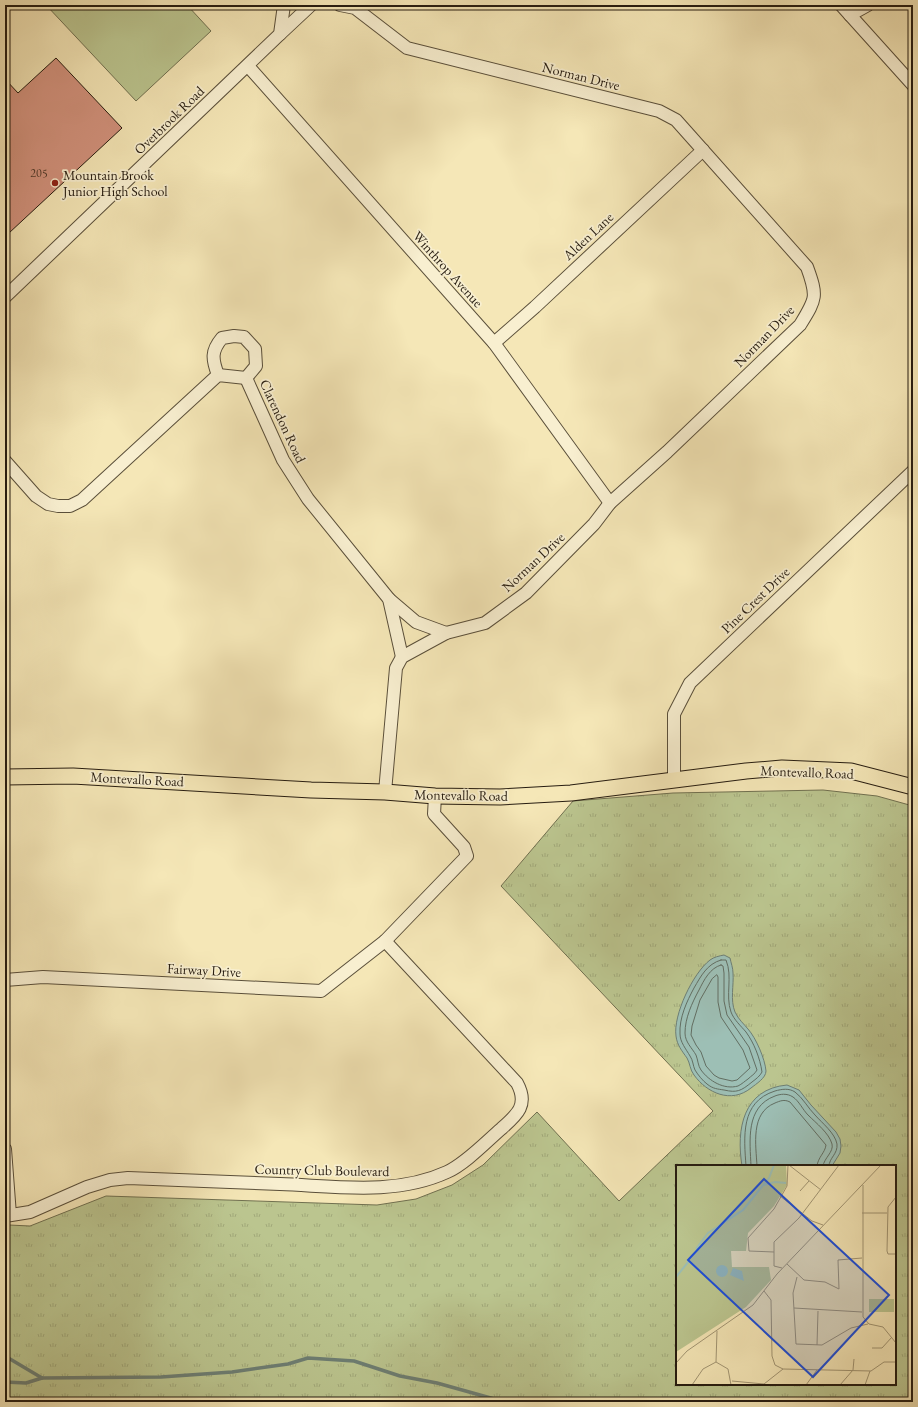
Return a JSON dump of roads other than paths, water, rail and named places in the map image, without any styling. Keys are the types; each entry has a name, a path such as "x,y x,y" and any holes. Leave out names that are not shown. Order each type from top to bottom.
{"main road":[{"name":"Montevallo Road","path":"5,777 73,776 311,790 385,792 435,796 500,797 571,793 746,771 805,768 851,771 913,787"}],"street":[{"path":"280,34 284,5"},
{"name":"Overbrook Road","path":"5,297 312,5"},
{"name":"Norman Drive","path":"340,5 355,8 407,48 659,111 676,120 807,267 815,287 813,304 800,325 667,452 610,503 594,524 526,593 485,623 446,633 402,656"},
{"path":"841,5 913,85"},
{"path":"850,15 868,5"},
{"name":"Winthrop Avenue","path":"248,66 494,343 610,503"},
{"name":"Alden Lane","path":"494,343 535,307 703,150"},
{"path":"5,462 36,496 48,504 70,506 82,500 218,375 214,364 213,355 215,346 222,338 234,336 244,337 254,350 256,366 246,378"},
{"name":"Clarendon Road","path":"218,375 246,378 283,460 308,499 389,599 402,656"},
{"name":"Pine Crest Drive","path":"674,780 674,714 690,683 913,471"},
{"path":"389,599 416,622 446,633"},
{"path":"385,792 396,668 402,656"},
{"path":"385,941 467,856 464,847 434,814 435,796"},
{"name":"Fairway Drive","path":"5,980 43,977 321,991 385,941"},
{"name":"Country Club Boulevard","path":"8,1215 30,1212 87,1187 110,1180 128,1178 368,1188 412,1184 448,1172 473,1154 520,1110 522,1100 520,1090 517,1083 385,941"},
{"path":"5,1149 8,1215"}],"water":[{"path":"724,955 730,958 732,967 732,992 735,1012 757,1043 766,1071 763,1078 751,1088 743,1093 728,1096 712,1091 699,1081 693,1073 676,1036 676,1027 681,1006 691,984 697,974 710,960"},
{"path":"787,1085 799,1090 836,1132 840,1139 841,1146 840,1153 833,1165 742,1165 740,1138 746,1113 752,1103 761,1094 772,1088"}],"waterway":[{"path":"5,1356 42,1378"},
{"path":"5,1382 26,1383 42,1378 161,1377 232,1372 288,1364 308,1358 354,1361 400,1376 437,1383 505,1402"}],"place":[{"name":"Mountain Brook Junior High School","path":"55,183"}]}
